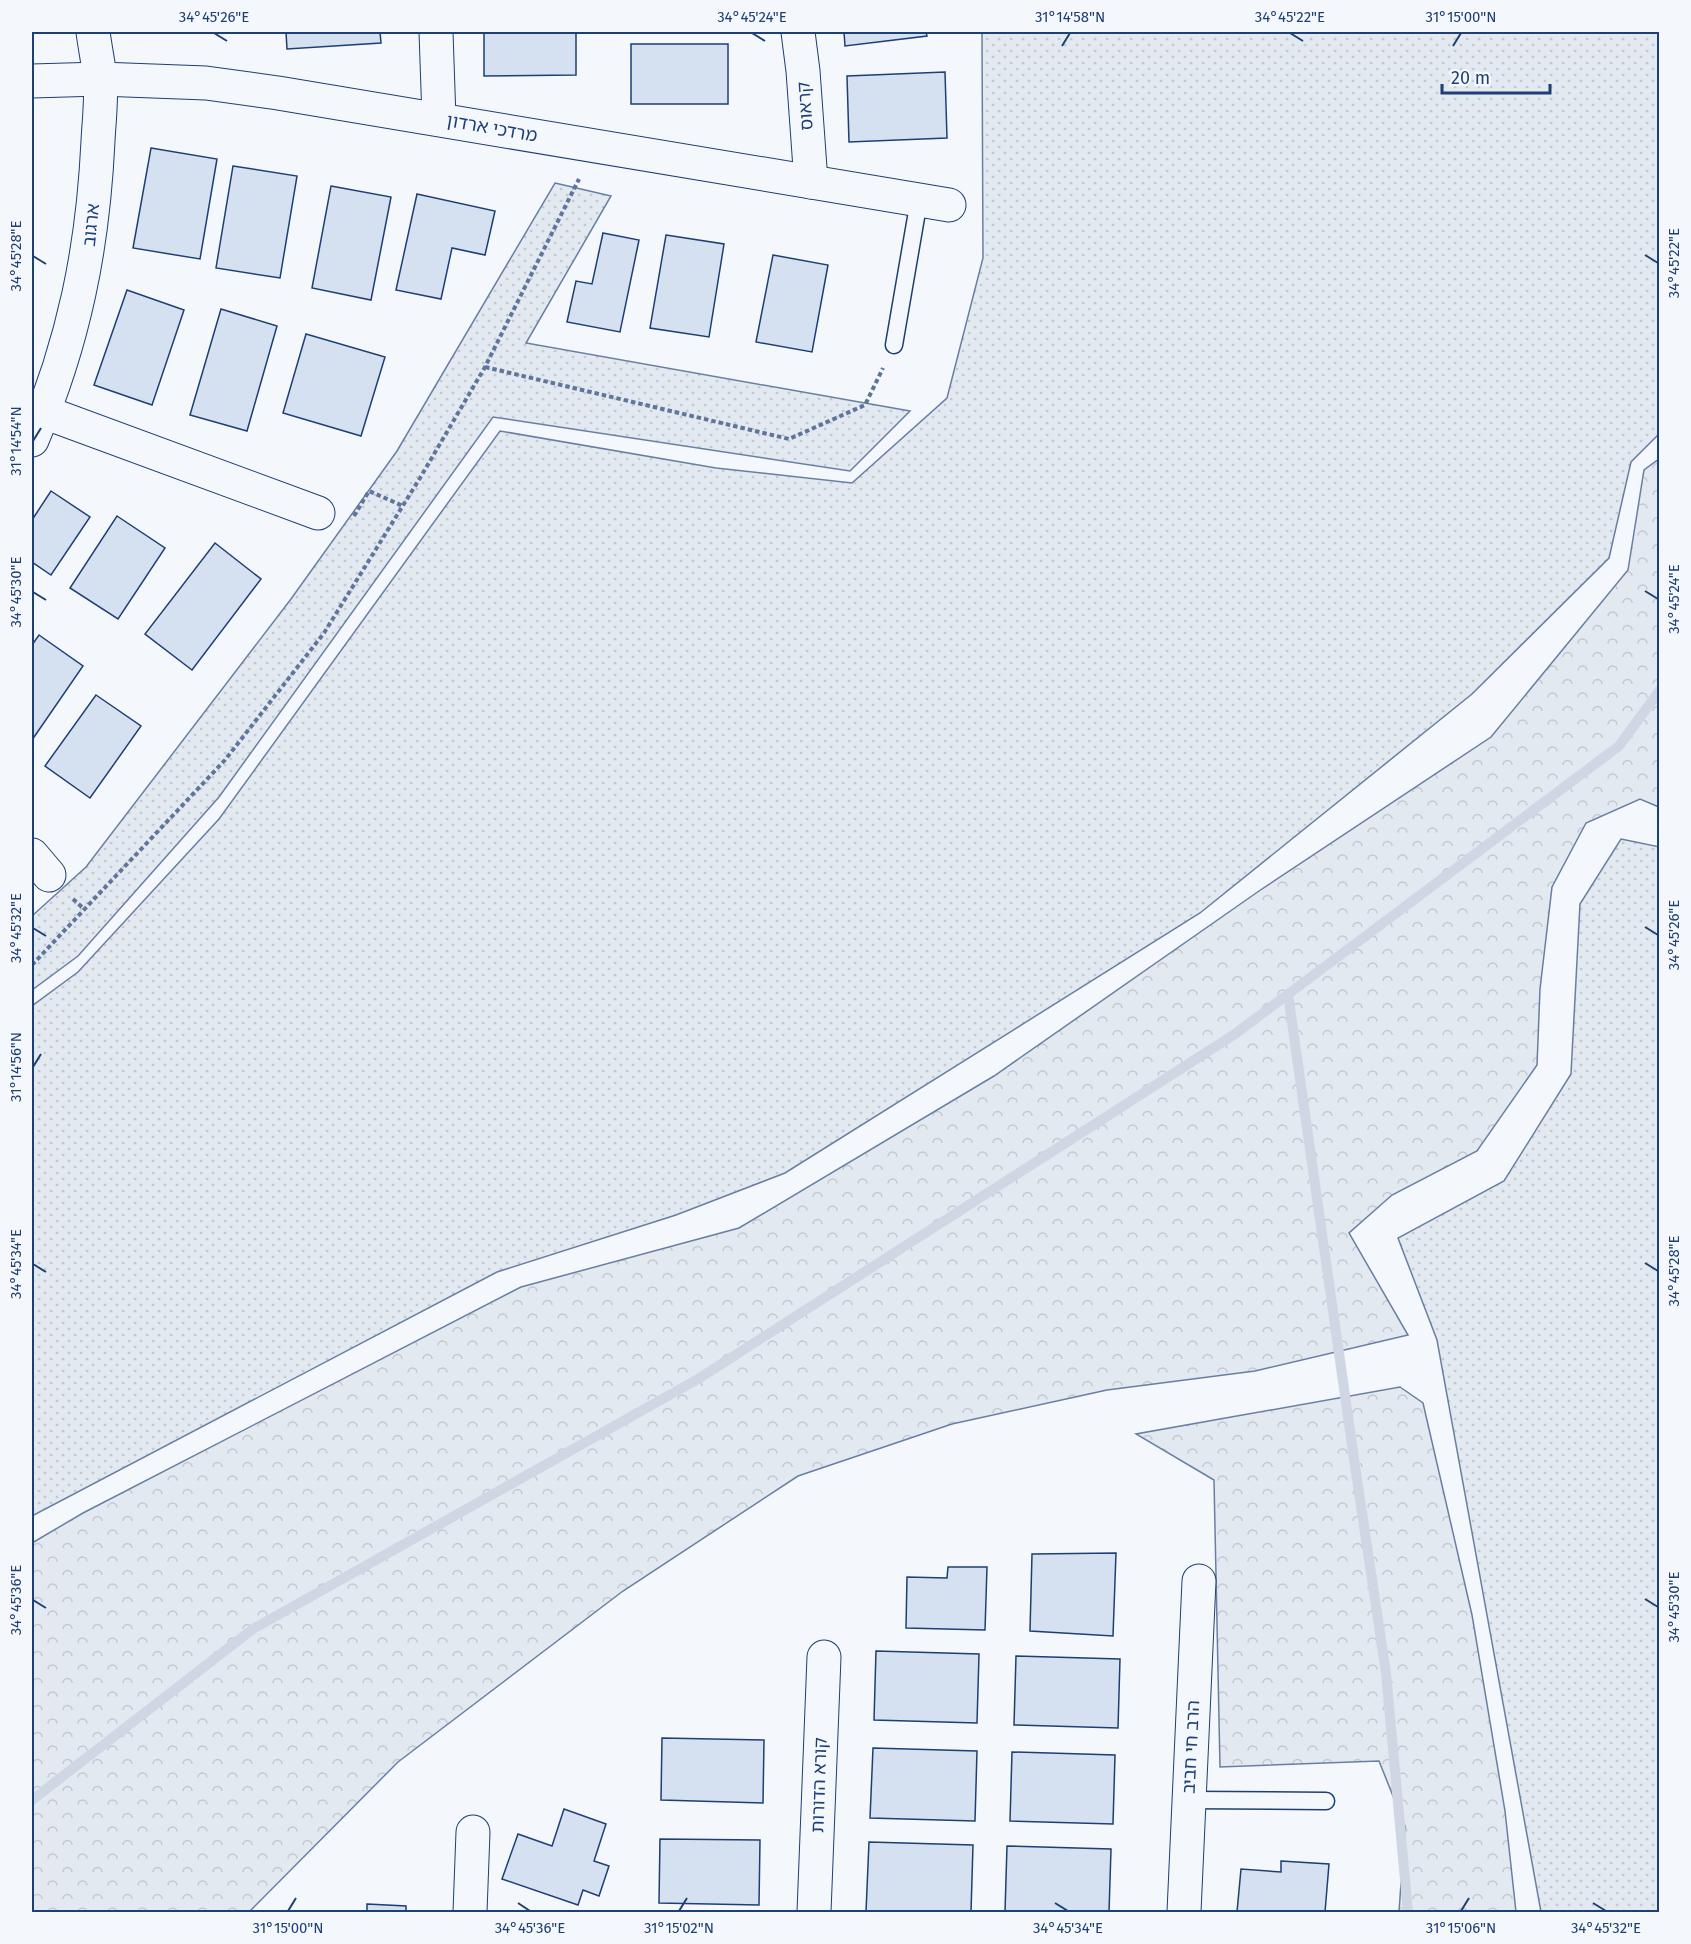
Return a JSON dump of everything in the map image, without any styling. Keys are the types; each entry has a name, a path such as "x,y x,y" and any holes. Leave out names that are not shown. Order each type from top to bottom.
{"street":[{"name":"ארגוב","path":"93,32 100,79 97,162 88,254 75,317 54,386 38,426 318,513"},
{"path":"435,32 439,120"},
{"name":"קראוס","path":"798,32 811,182"},
{"name":"מרדכי ארדון","path":"32,81 100,79 216,85 278,93 934,202"},
{"name":"הרב חי חביב","path":"1184,1912 1199,1581"},
{"name":"קורא הדורות","path":"814,1912 824,1658"},
{"path":"470,1912 473,1833"}],"lane":[{"path":"894,345 934,202"},
{"path":"1189,1800 1326,1801"}],"path":[{"path":"32,965 225,760 324,633 403,506 485,367 595,146"},
{"path":"485,367 789,439 865,405 894,345"},
{"path":"318,513 349,524 369,492 403,506"}],"green space":[{"path":"982,32 1659,32 1659,434 1631,462 1609,558 1472,694 1200,913 785,1173 676,1215 497,1272 32,1516 32,1006 78,972 219,819 500,431 716,468 852,483 947,398 983,258"},
{"path":"555,183 611,196 526,343 910,411 850,471 493,417 219,797 78,956 32,990 32,916 86,867 291,599 397,451"},
{"path":"1659,459 1659,807 1640,799 1586,823 1552,887 1540,989 1537,1065 1477,1151 1392,1195 1349,1233 1408,1335 1255,1371 1107,1390 952,1424 798,1476 623,1591 398,1762 249,1912 32,1912 32,1543 83,1513 521,1287 739,1228 994,1076 1259,891 1491,737 1628,570 1644,470"},
{"path":"1621,839 1660,847 1659,1912 1541,1912 1437,1340 1398,1238 1504,1181 1571,1074 1580,904"},
{"path":"1400,1387 1423,1403 1472,1615 1505,1811 1516,1912 1399,1912 1405,1826 1379,1761 1220,1767 1214,1480 1136,1434"}],"building":[{"path":"286,32 380,32 381,43 287,49"},
{"path":"484,32 576,32 576,75 484,76"},
{"path":"844,32 926,32 927,36 845,46"},
{"path":"631,44 728,44 728,104 631,104"},
{"path":"945,72 947,138 849,142 847,76"},
{"path":"151,148 217,159 200,259 133,248"},
{"path":"233,166 297,176 280,278 216,268"},
{"path":"331,186 391,197 371,300 312,288"},
{"path":"417,194 495,211 485,255 452,248 441,299 396,290"},
{"path":"603,233 639,240 620,332 567,322 576,281 592,284"},
{"path":"666,235 724,244 709,337 650,328"},
{"path":"773,255 828,265 812,352 756,342"},
{"path":"127,290 184,310 152,405 94,385"},
{"path":"221,309 277,326 247,431 190,415"},
{"path":"306,334 385,357 361,436 283,413"},
{"path":"51,491 90,517 51,575 32,562 32,520"},
{"path":"117,516 165,548 118,619 70,588"},
{"path":"215,543 261,579 192,670 145,634"},
{"path":"39,635 83,666 32,740 32,645"},
{"path":"96,695 141,726 90,798 45,766"},
{"path":"1116,1553 1113,1636 1030,1631 1032,1554"},
{"path":"948,1567 987,1567 985,1630 906,1628 907,1577 947,1578"},
{"path":"876,1651 979,1654 977,1723 874,1720"},
{"path":"1016,1656 1120,1659 1118,1728 1014,1725"},
{"path":"662,1738 764,1740 763,1803 661,1800"},
{"path":"873,1748 977,1751 975,1821 870,1818"},
{"path":"1012,1752 1115,1755 1113,1824 1010,1821"},
{"path":"564,1809 606,1824 594,1861 609,1866 599,1896 583,1890 578,1905 502,1879 518,1834 552,1846"},
{"path":"660,1839 760,1840 759,1905 659,1903"},
{"path":"869,1842 973,1845 971,1912 866,1912"},
{"path":"1007,1846 1111,1849 1109,1912 1005,1912"},
{"path":"1281,1861 1329,1864 1325,1912 1237,1912 1241,1869 1281,1872"},
{"path":"367,1904 406,1906 406,1912 367,1912"}],"waterway":[{"path":"32,1800 253,1629 698,1379 1235,1034 1619,746 1660,690"},
{"path":"1288,994 1386,1673 1408,1912"}]}
